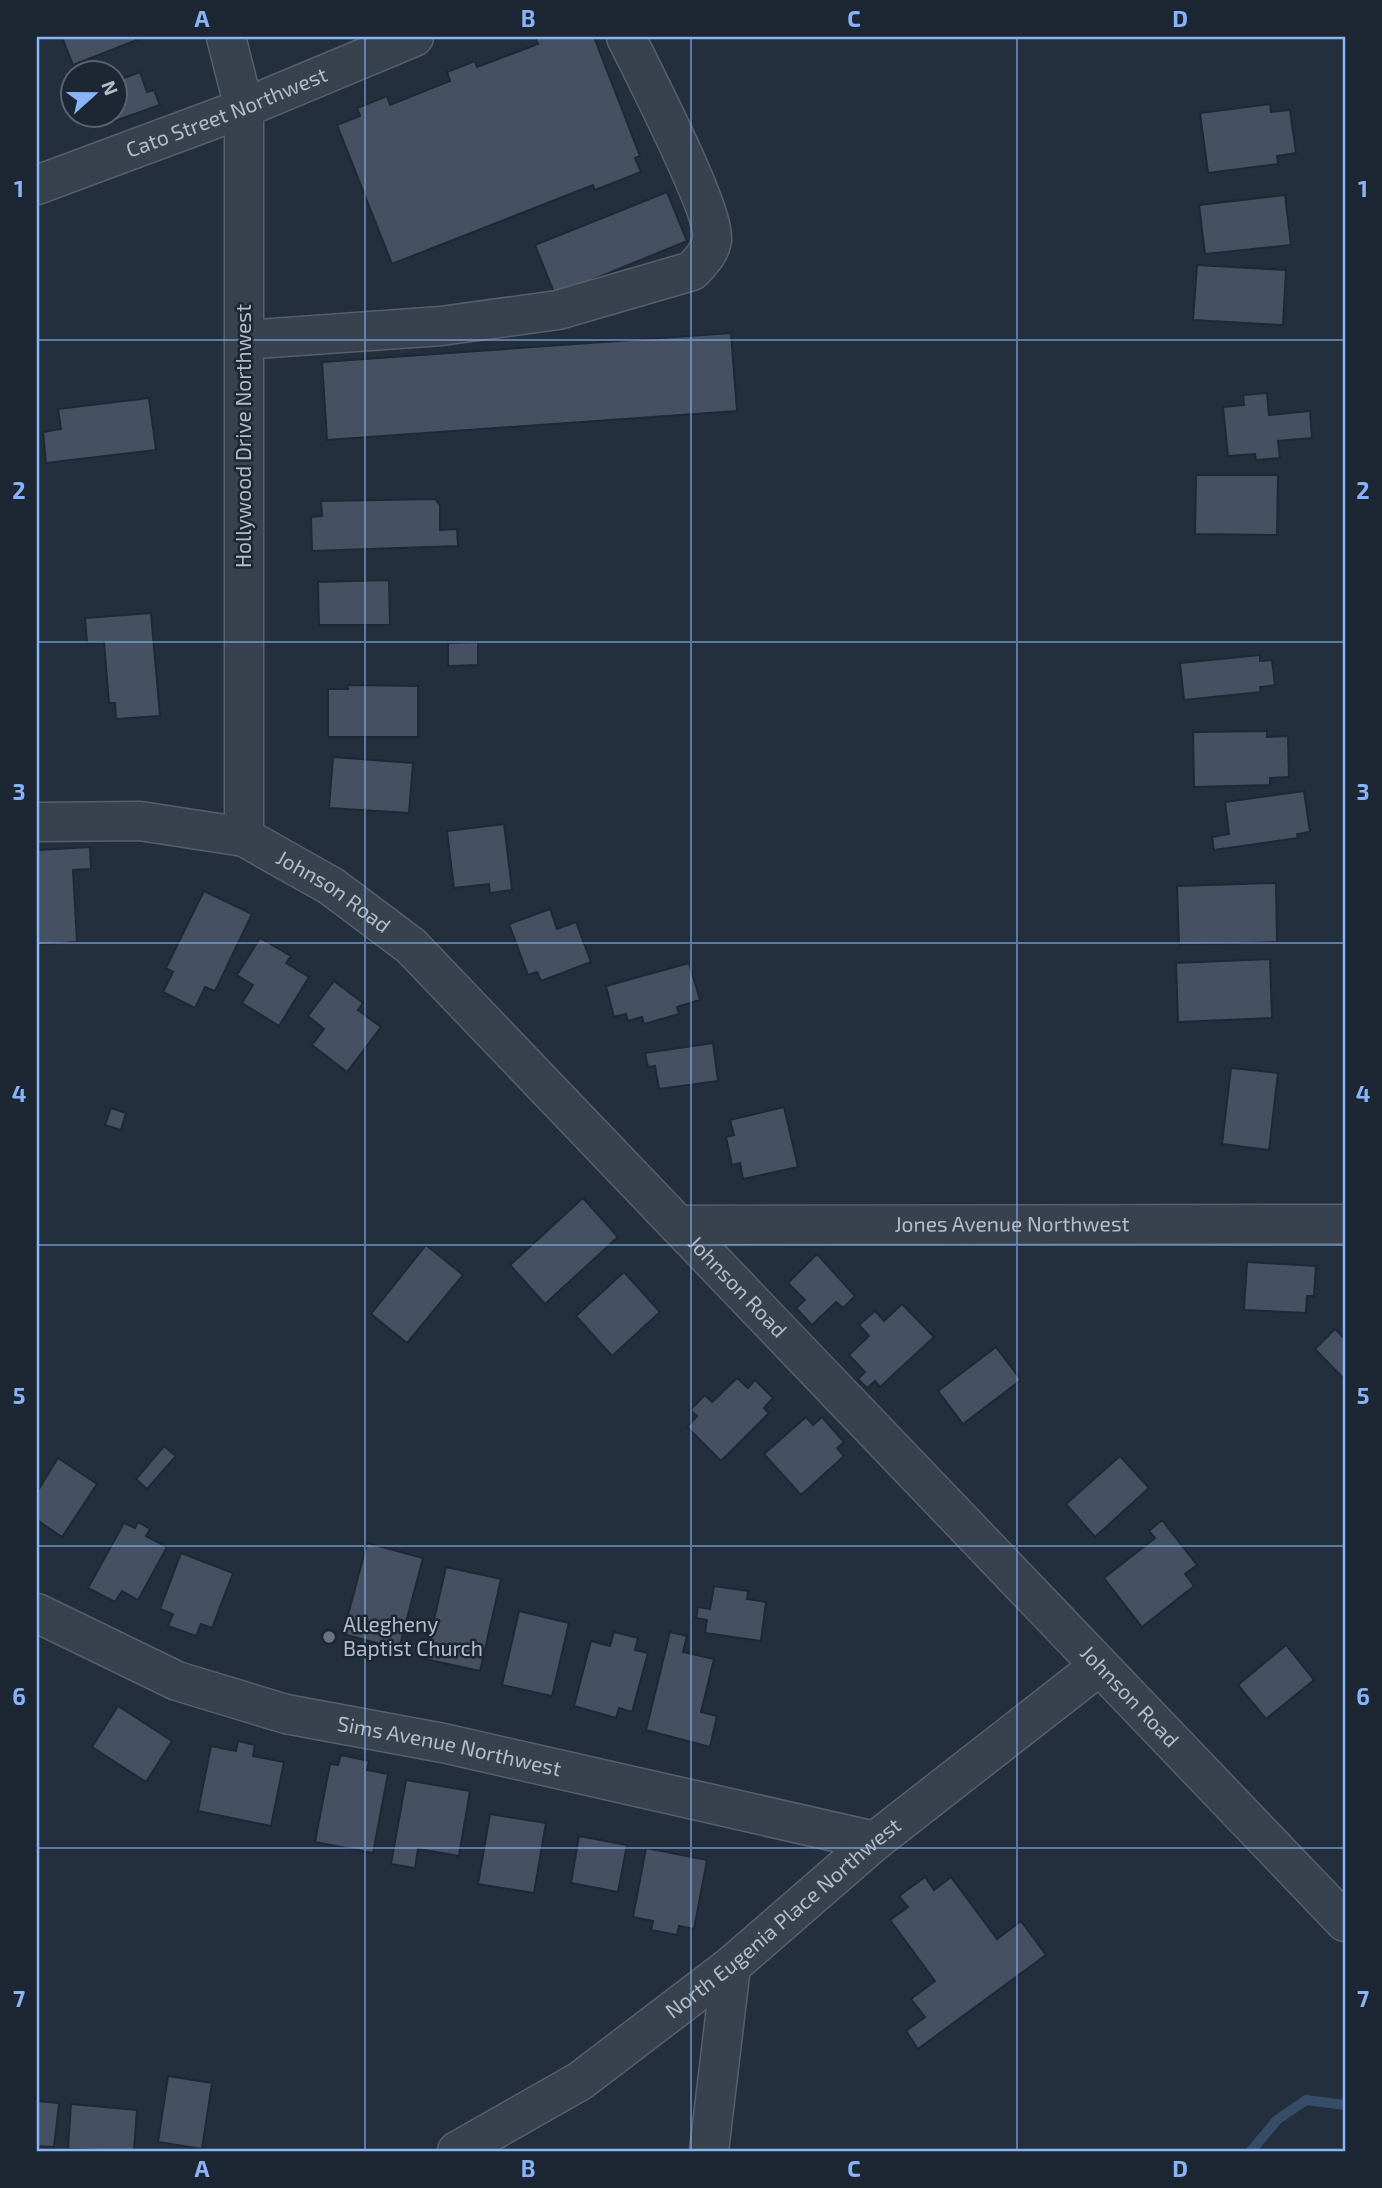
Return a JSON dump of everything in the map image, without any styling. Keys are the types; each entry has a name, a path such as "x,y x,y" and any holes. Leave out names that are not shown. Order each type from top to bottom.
{"street":[{"name":"Hollywood Drive Northwest","path":"226,37 244,108 244,837"},
{"name":"Cato Street Northwest","path":"37,185 244,108 414,37"},
{"path":"244,340 441,326 558,310 691,271 707,254 713,239 710,224 682,154 626,37"},
{"name":"Johnson Road","path":"37,822 141,821 244,837 331,886 411,946 1098,1667 1345,1922"},
{"name":"Jones Avenue Northwest","path":"678,1225 1345,1224"},
{"name":"Sims Avenue Northwest","path":"37,1613 177,1681 286,1714 443,1743 875,1841"},
{"name":"North Eugenia Place Northwest","path":"457,2151 580,2081 731,1966 875,1841 1098,1667"},
{"path":"709,2151 731,1966"}],"building":[{"path":"62,37 135,37 137,40 86,60 71,60"},
{"path":"535,37 594,37 640,156 635,158 641,172 595,190 593,185 392,264 337,125 360,116 357,108 387,96 390,105 450,81 447,72 475,61 477,67 538,44"},
{"path":"140,72 147,92 154,90 160,105 130,116 130,76"},
{"path":"1270,104 1271,112 1290,110 1296,153 1277,156 1278,164 1208,173 1200,113"},
{"path":"667,192 687,241 555,295 535,245"},
{"path":"1285,195 1291,245 1205,254 1199,205"},
{"path":"1197,265 1286,270 1283,325 1193,320"},
{"path":"731,333 737,411 327,440 322,362"},
{"path":"1267,393 1269,415 1310,411 1312,438 1278,441 1280,458 1256,460 1255,454 1228,456 1223,407 1244,405 1243,395"},
{"path":"149,398 156,450 46,463 43,432 61,429 58,409"},
{"path":"1196,475 1278,475 1277,535 1195,534"},
{"path":"435,499 440,505 440,530 457,529 458,546 312,551 311,517 322,516 321,501"},
{"path":"389,580 390,625 319,625 318,582"},
{"path":"151,613 160,716 116,719 115,703 109,703 104,642 87,643 85,618"},
{"path":"478,642 478,665 448,666 448,643"},
{"path":"1260,655 1260,661 1272,660 1275,685 1260,687 1261,692 1184,700 1180,663"},
{"path":"347,685 418,686 418,737 328,737 328,689 348,689"},
{"path":"1267,731 1267,737 1288,736 1289,777 1270,778 1270,785 1194,787 1193,732"},
{"path":"333,757 413,763 409,813 329,808"},
{"path":"1304,791 1310,832 1297,834 1298,838 1214,850 1212,837 1229,834 1225,802"},
{"path":"504,824 512,890 490,893 489,884 454,888 447,831"},
{"path":"90,847 91,869 73,870 77,942 37,945 37,850"},
{"path":"1276,883 1277,942 1179,945 1177,886"},
{"path":"204,891 252,914 215,991 205,987 195,1008 163,992 173,972 166,968"},
{"path":"550,909 557,929 576,922 591,962 541,981 537,972 528,975 509,924"},
{"path":"260,938 291,956 286,963 309,977 279,1026 242,1003 253,985 237,975"},
{"path":"1270,959 1272,1018 1178,1022 1176,963"},
{"path":"689,963 700,1000 677,1007 679,1014 644,1024 642,1017 628,1021 626,1014 614,1017 606,986"},
{"path":"334,981 363,1003 358,1010 381,1027 347,1072 312,1045 324,1029 308,1016"},
{"path":"713,1043 718,1081 659,1089 655,1066 648,1067 645,1053"},
{"path":"1231,1068 1278,1073 1269,1150 1222,1144"},
{"path":"784,1107 798,1167 743,1179 740,1163 732,1165 726,1137 734,1135 730,1120"},
{"path":"111,1108 126,1113 121,1130 105,1125"},
{"path":"583,1198 618,1237 545,1304 510,1265"},
{"path":"426,1245 463,1275 407,1343 371,1314"},
{"path":"817,1254 855,1296 843,1308 836,1302 812,1325 796,1308 805,1300 788,1283"},
{"path":"1247,1262 1316,1266 1314,1296 1307,1296 1306,1313 1244,1310"},
{"path":"624,1272 660,1312 612,1356 576,1316"},
{"path":"902,1304 934,1337 880,1387 875,1381 867,1388 858,1379 865,1372 849,1355 869,1336 859,1325 875,1311 884,1321"},
{"path":"1335,1329 1343,1337 1345,1335 1345,1380 1315,1349"},
{"path":"996,1347 1021,1380 963,1424 938,1391"},
{"path":"737,1378 748,1388 755,1380 773,1398 764,1408 769,1413 721,1461 687,1427 697,1416 690,1410 705,1395 712,1402"},
{"path":"806,1417 813,1425 822,1417 844,1442 837,1448 844,1456 801,1495 764,1454"},
{"path":"164,1446 176,1456 147,1489 136,1479"},
{"path":"1120,1456 1149,1488 1095,1537 1066,1504"},
{"path":"58,1458 97,1484 62,1537 37,1520 37,1492"},
{"path":"1162,1520 1197,1565 1185,1574 1194,1586 1142,1627 1104,1578 1155,1538 1149,1531"},
{"path":"138,1522 150,1529 146,1536 167,1547 138,1600 122,1591 115,1602 88,1588 124,1523 135,1528"},
{"path":"367,1543 423,1558 399,1649 343,1634"},
{"path":"181,1553 233,1573 212,1628 201,1624 196,1636 168,1626 173,1614 160,1609"},
{"path":"446,1567 501,1579 480,1671 425,1659"},
{"path":"714,1586 748,1591 747,1599 766,1602 761,1641 705,1633 707,1620 696,1618 698,1607 710,1609"},
{"path":"519,1611 569,1623 552,1696 502,1685"},
{"path":"614,1632 638,1638 635,1650 648,1653 632,1712 619,1708 616,1718 574,1706 591,1641 610,1646"},
{"path":"670,1632 687,1636 683,1652 714,1659 701,1712 717,1716 710,1747 646,1730"},
{"path":"1286,1645 1314,1680 1266,1719 1238,1685"},
{"path":"118,1706 172,1741 146,1782 92,1747"},
{"path":"238,1741 255,1745 253,1756 284,1762 271,1826 198,1811 211,1746 236,1751"},
{"path":"341,1755 369,1761 367,1770 388,1774 373,1853 315,1842 330,1764 338,1765"},
{"path":"406,1780 470,1791 459,1856 418,1849 415,1868 391,1864"},
{"path":"490,1814 546,1823 534,1893 478,1884"},
{"path":"579,1836 627,1845 618,1892 571,1883"},
{"path":"646,1848 707,1860 694,1929 679,1926 677,1935 651,1930 653,1921 633,1917"},
{"path":"925,1877 934,1890 951,1877 997,1939 1021,1921 1046,1955 918,2049 906,2031 925,2017 911,1999 935,1981 890,1920 908,1907 899,1896"},
{"path":"168,2076 212,2083 202,2149 158,2142"},
{"path":"37,2101 59,2103 54,2147 37,2146"},
{"path":"71,2104 137,2110 134,2151 68,2149"}],"waterway":[{"path":"1251,2151 1277,2120 1306,2100 1345,2105"}],"place":[{"name":"Allegheny Baptist Church","path":"329,1637"}]}
